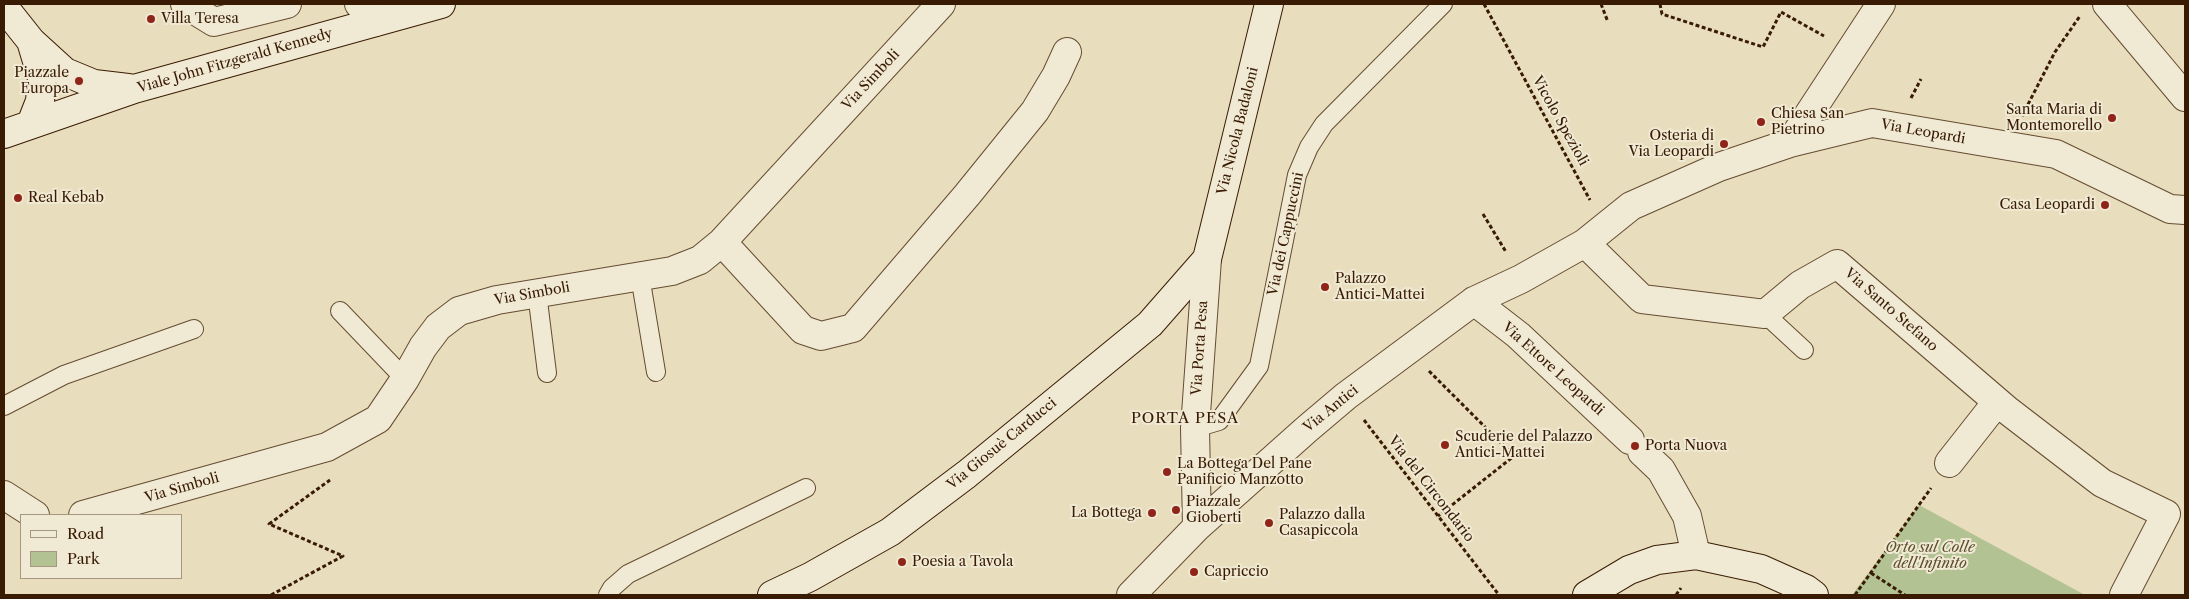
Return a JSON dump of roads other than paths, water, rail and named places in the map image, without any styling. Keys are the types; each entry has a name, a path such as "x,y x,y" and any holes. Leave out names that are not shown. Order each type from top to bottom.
{"street":[{"path":"185,4 214,22 287,4"},
{"name":"Viale John Fitzgerald Kennedy","path":"31,124 368,10 441,4"},
{"name":"Via Simboli","path":"87,514 327,447 378,419 405,379 423,347 438,327 459,311 497,300 672,271 700,260 722,242 941,4"},
{"name":"Via Nicola Badaloni","path":"1207,259 1269,4"},
{"path":"1790,144 1881,4"},
{"path":"4,7 31,41 65,72 94,84 134,89"},
{"path":"2095,8 2183,88"},
{"path":"4,133 31,124 40,102 42,78 31,41"},
{"path":"722,242 802,330 821,336 853,328 1035,112 1056,76 1067,52"},
{"name":"Via Leopardi","path":"1521,278 1595,236 1631,206 1719,167 1790,144 1872,123 2056,154 2170,209 2185,210"},
{"path":"1595,236 1642,299 1766,314"},
{"name":"Via Porta Pesa","path":"1197,527 1195,428 1207,259"},
{"name":"Via Giosuè Carducci","path":"772,595 810,578 890,532 967,474 1150,324 1207,259"},
{"name":"Via Santo Stefano","path":"1766,314 1800,284 1837,264 2002,406"},
{"name":"Via Antici","path":"1131,595 1197,527 1346,396 1474,301 1521,278"},
{"name":"Via Ettore Leopardi","path":"1474,301 1518,335 1661,470 1686,516 1696,555"},
{"path":"1948,463 2002,406 2102,483 2166,514 2124,595"},
{"path":"4,495 33,514"},
{"path":"1588,595 1629,570 1657,560 1696,555 1761,569 1806,589 1814,595"}],"lane":[{"name":"Via dei Cappuccini","path":"1195,428 1219,421 1259,366 1297,176 1309,148 1324,124 1443,4"},
{"path":"640,276 656,372"},
{"path":"537,293 547,373"},
{"path":"340,311 405,379"},
{"path":"1766,314 1804,350"},
{"path":"4,406 64,375 194,329"},
{"path":"608,595 612,588 628,574 806,488"}],"place":[{"name":"Villa Teresa","path":"151,19"},
{"name":"Piazzale Europa","path":"79,81"},
{"name":"Santa Maria di Montemorello","path":"2112,118"},
{"name":"Chiesa San Pietrino","path":"1761,122"},
{"name":"Osteria di Via Leopardi","path":"1724,144"},
{"name":"Real Kebab","path":"18,198"},
{"name":"Casa Leopardi","path":"2105,205"},
{"name":"Palazzo Antici-Mattei","path":"1325,287"},
{"name":"Scuderie del Palazzo Antici-Mattei","path":"1445,445"},
{"name":"Porta Nuova","path":"1635,446"},
{"name":"La Bottega Del Pane Panificio Manzotto","path":"1167,472"},
{"name":"Piazzale Gioberti","path":"1176,510"},
{"name":"La Bottega","path":"1152,513"},
{"name":"Palazzo dalla Casapiccola","path":"1269,523"},
{"name":"Poesia a Tavola","path":"902,562"},
{"name":"Capriccio","path":"1194,572"}],"district":[{"name":"PORTA PESA","path":"1185,419"}],"park label":[{"name":"Orto sul Colle dell'Infinito","path":"1930,556"}]}
